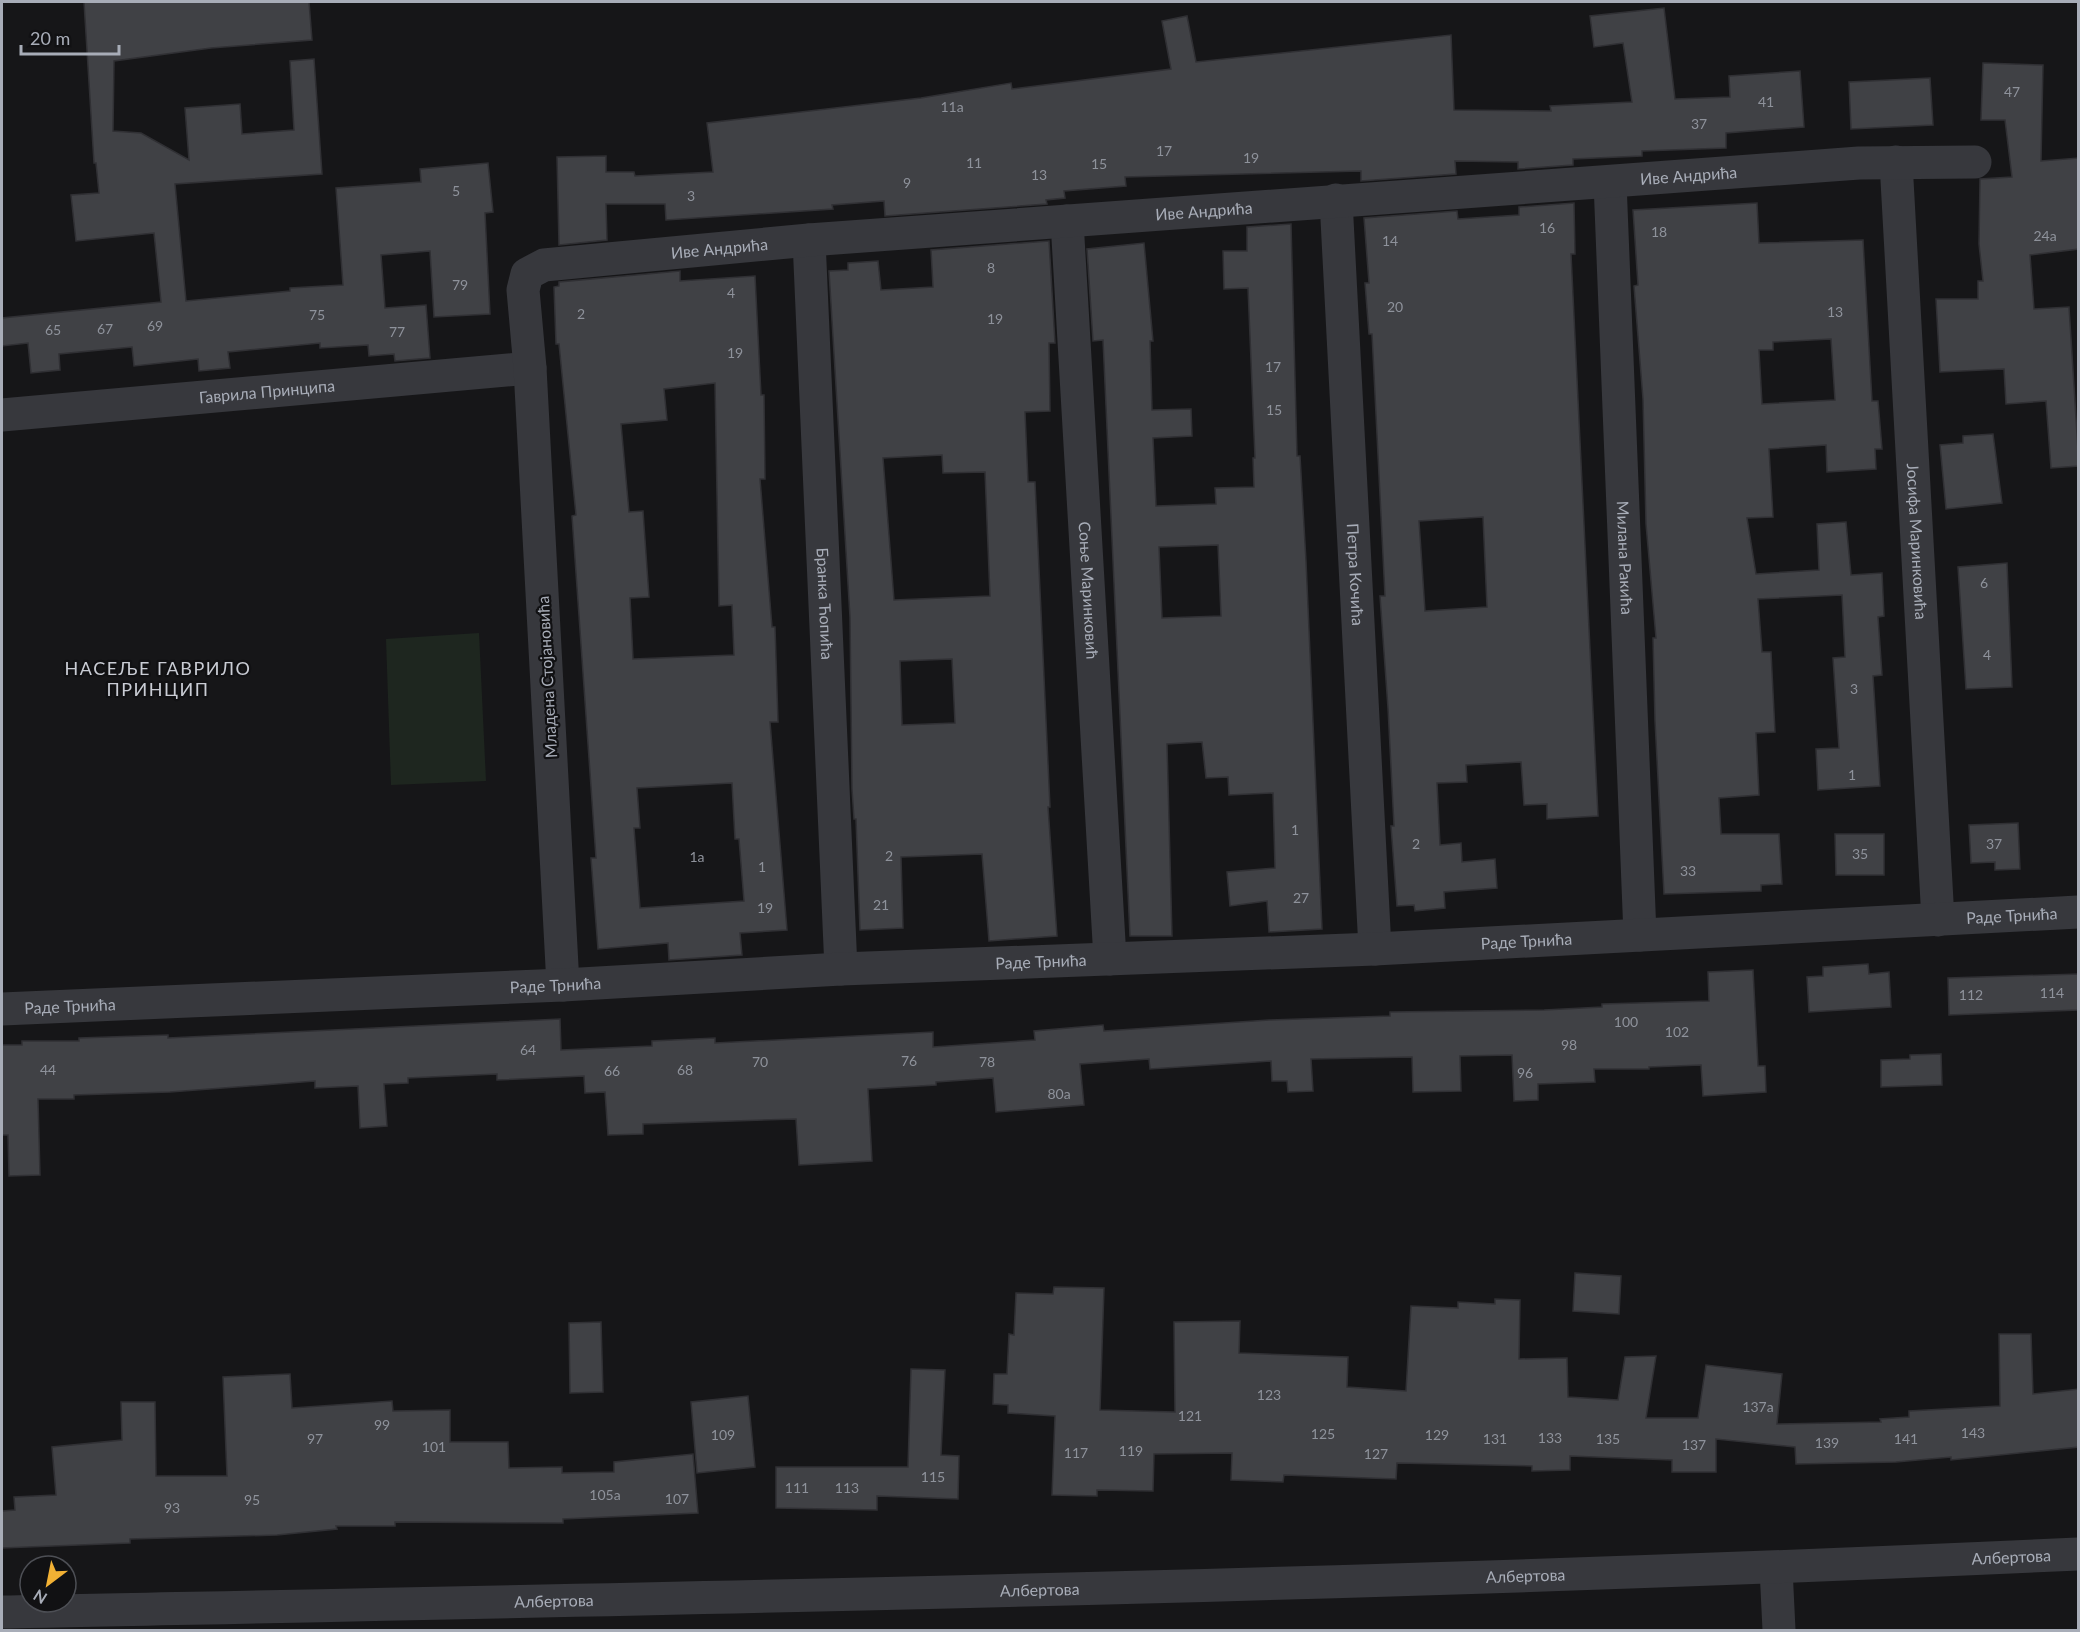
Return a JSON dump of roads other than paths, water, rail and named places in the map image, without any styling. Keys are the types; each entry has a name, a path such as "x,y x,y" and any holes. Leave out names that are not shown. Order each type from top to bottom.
{"street":[{"name":"Иве Андрића","path":"530,368 523,290 527,274 544,265 809,240 1336,200 1896,162 1975,162"},
{"name":"Јосифа Маринковића","path":"1896,162 1938,920"},
{"name":"Милана Ракића","path":"1610,182 1640,935"},
{"name":"Петра Кочића","path":"1336,200 1375,949"},
{"name":"Соње Маринковић","path":"1067,221 1110,959"},
{"name":"Бранка Ћопића","path":"809,240 841,969"},
{"name":"Гаврила Принципа","path":"2,415 530,368"},
{"name":"Младена Стојановића","path":"530,368 563,986"},
{"name":"Раде Трнића","path":"2,1009 563,986 841,969 1375,949 2079,912"},
{"name":"Албертова","path":"2,1612 1005,1592 1776,1568 2079,1554"},
{"path":"1776,1568 1779,1630"}],"district":[{"name":"НАСЕЉЕ ГАВРИЛО ПРИНЦИП","path":"158,679"}]}
